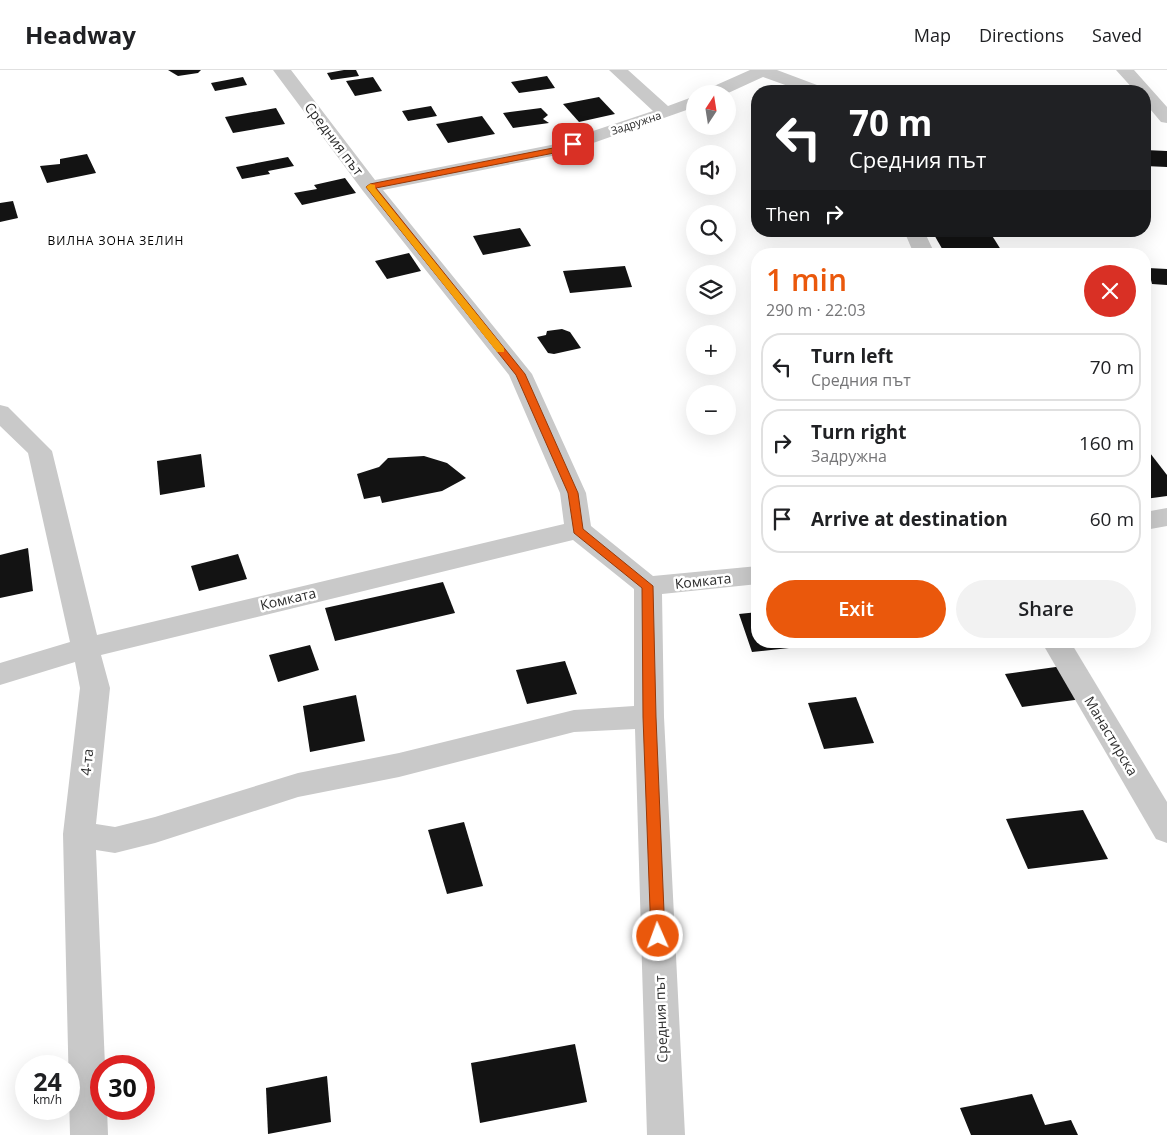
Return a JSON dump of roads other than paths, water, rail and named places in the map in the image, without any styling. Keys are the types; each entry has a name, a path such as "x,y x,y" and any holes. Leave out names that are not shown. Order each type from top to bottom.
{"street":[{"name":"Средния път","path":"282,70 370,187 520,374 573,493 578,530"},
{"path":"618,70 666,113"},
{"path":"1125,70 1139,85"},
{"path":"732,85 764,71 801,85"},
{"path":"1151,99 1167,118"},
{"name":"Задружна","path":"370,187 554,150 686,105"},
{"name":"4-та","path":"0,412 40,451 95,688 78,834 89,1135"},
{"path":"1151,520 1167,517"},
{"path":"578,530 648,586"},
{"name":"Комката","path":"0,674 86,648 578,530"},
{"name":"Комката","path":"648,586 751,576"},
{"name":"Средния път","path":"648,586 649,717 666,1135"},
{"name":"Манастирска","path":"1059,648 1167,830"},
{"path":"78,834 115,840 156,830 298,785 399,765 574,721 649,717"}],"district":[{"name":"ВИЛНА ЗОНА ЗЕЛИН","path":"116,241"}]}
